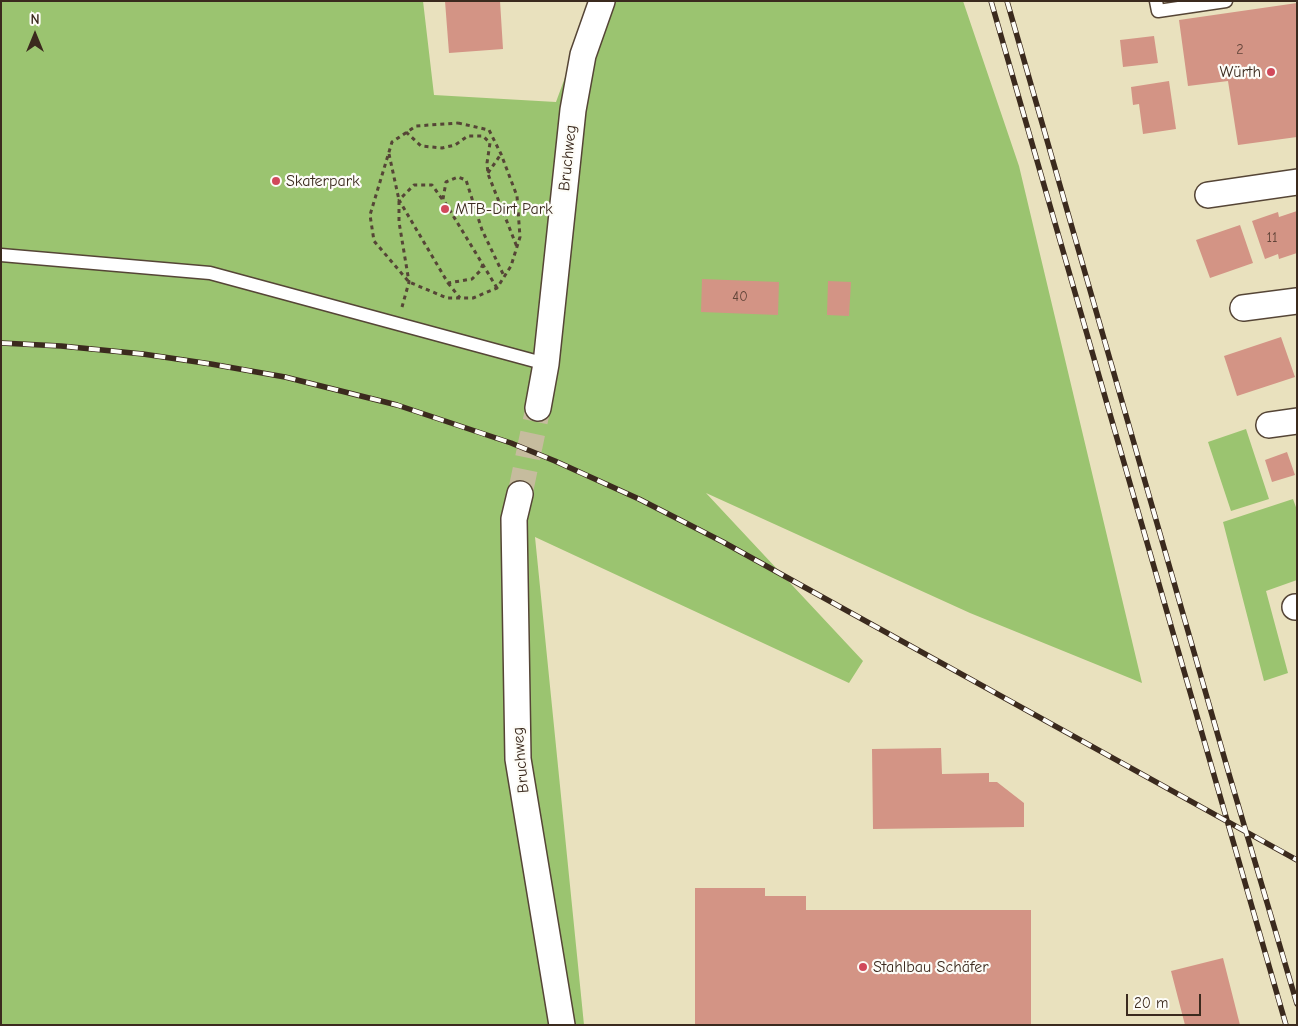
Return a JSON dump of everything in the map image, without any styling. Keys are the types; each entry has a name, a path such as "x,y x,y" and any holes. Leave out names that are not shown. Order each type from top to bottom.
{"street":[{"name":"Bruchweg","path":"538,408 546,364 572,110 582,55 602,1"},
{"path":"1208,194 1297,182"},
{"path":"1243,308 1297,301"},
{"path":"1269,426 1297,421"},
{"name":"Bruchweg","path":"520,494 514,518 518,759 562,1025"}],"lane":[{"path":"1156,1 1158,11 1226,1"},
{"path":"1,255 210,273 546,364"}],"path":[{"path":"458,123 489,130 518,196 520,236 511,266 497,288 473,298 447,298 409,282 374,242 370,215 392,142 406,132 416,126 458,123"},
{"path":"406,132 421,146 442,148 454,145 468,136 483,136 490,143 486,163 488,174 517,247"},
{"path":"389,153 399,200 399,222 409,282 398,324"},
{"path":"488,174 501,154"},
{"path":"443,199 446,182 458,177 466,180 482,230 504,277"},
{"path":"399,200 414,185 432,185 443,199 497,288"},
{"path":"399,200 448,284 460,298"},
{"path":"448,284 472,279 480,271 483,264"}],"green space":[{"path":"1,1 423,1 434,95 556,102 593,1 963,1 1019,166 1142,683 970,613 706,493 863,661 849,683 535,537 584,1025 1,1025"},
{"path":"1246,429 1269,499 1231,511 1208,442"},
{"path":"1293,499 1297,510 1297,580 1266,591 1288,673 1264,681 1223,522"}],"building":[{"path":"445,1 500,1 503,49 449,53"},
{"path":"1297,3 1297,137 1238,145 1228,81 1188,86 1179,20"},
{"path":"1154,36 1158,63 1123,67 1120,40"},
{"path":"1169,81 1176,129 1143,134 1139,104 1133,105 1131,87"},
{"path":"1297,211 1297,253 1279,259 1278,254 1265,259 1252,221 1278,212 1279,217"},
{"path":"1240,225 1253,263 1210,278 1196,240"},
{"path":"702,279 779,282 778,315 701,312"},
{"path":"828,281 851,282 849,316 827,315"},
{"path":"1281,337 1295,377 1237,396 1224,356"},
{"path":"1287,452 1295,475 1272,482 1265,460"},
{"path":"941,748 942,774 989,773 989,782 997,782 1024,803 1024,827 873,829 872,749"},
{"name":"Stahlbau Schäfer","path":"695,888 765,888 765,896 806,896 806,910 1031,910 1031,1025 695,1025"},
{"path":"1223,958 1240,1025 1185,1025 1171,971"}],"tunnel":[{"path":"520,494 538,408"}],"railway":[{"path":"991,1 1286,1025"},
{"path":"1007,1 1297,1004"},
{"path":"1,343 61,346 143,354 285,377 397,405 511,443 639,499 723,542 1297,860"}],"place":[{"name":"Würth","path":"1271,72"},
{"name":"Skaterpark","path":"276,181"},
{"name":"MTB-Dirt Park","path":"445,209"},
{"name":"Stahlbau Schäfer","path":"863,967"}]}
